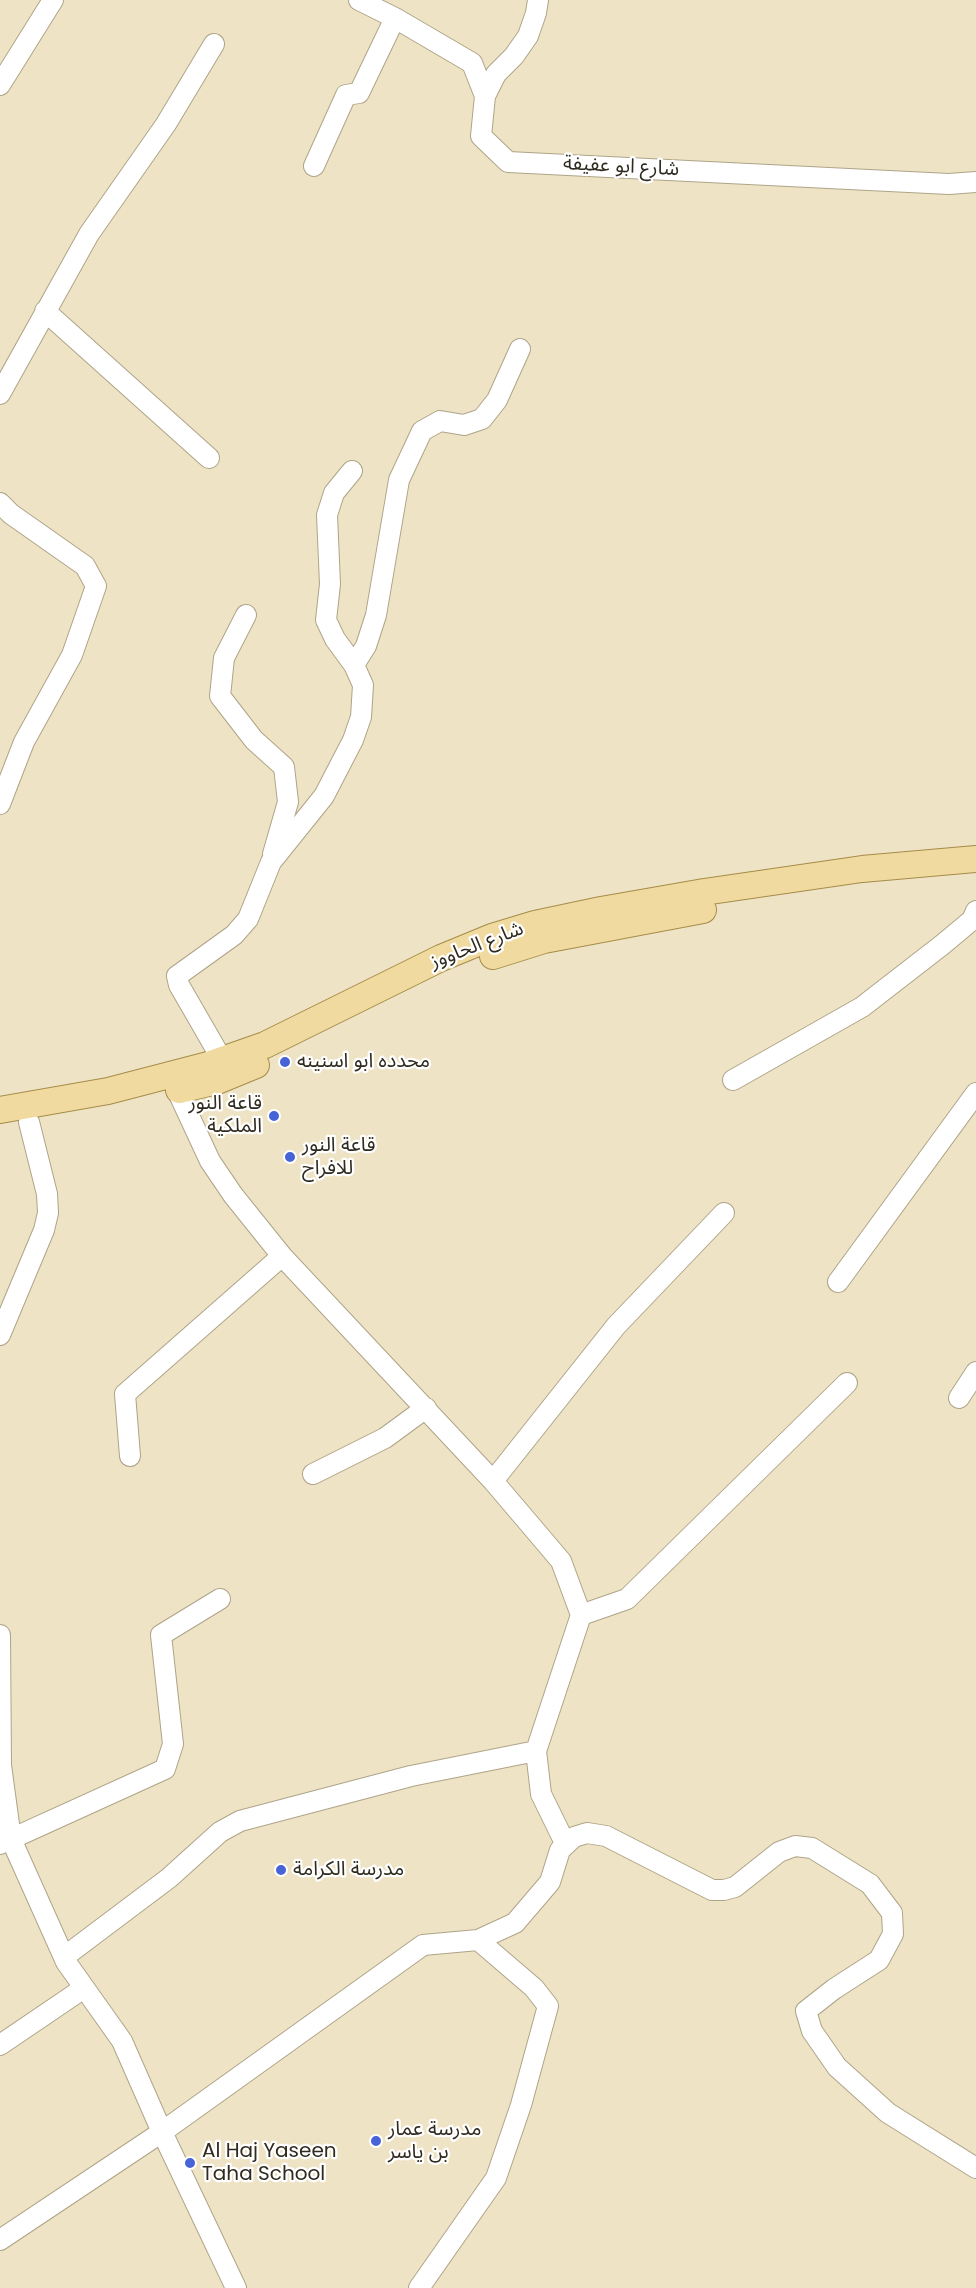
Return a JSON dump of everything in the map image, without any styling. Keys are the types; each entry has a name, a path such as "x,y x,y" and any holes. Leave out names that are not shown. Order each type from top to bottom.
{"main road":[{"name":"شارع الحاووز","path":"0,1110 226,1068 265,1046 441,958 492,937 535,924 704,892 862,869 976,859"},
{"path":"0,1127 218,1081 226,1068 269,1060 444,975 544,940 800,893 976,875"}],"street":[{"path":"0,85 53,0"},
{"name":"شارع ابو عفيفة","path":"359,0 396,18 472,63 484,96 481,136 508,162 949,184 976,182"},
{"path":"484,96 496,74 514,56 528,36 538,0"},
{"path":"314,166 346,95 359,93 396,18"},
{"path":"0,394 89,234 166,124 214,44"},
{"path":"45,311 209,458"},
{"path":"354,665 366,646 376,615 399,480 422,431 440,422 464,425 482,419 497,400 520,349"},
{"path":"271,862 324,796 353,740 362,717 363,685 354,665 335,639 326,620 330,584 327,515 334,493 352,471"},
{"path":"0,503 11,514 85,566 96,586 72,655 24,742 0,804"},
{"path":"226,1068 179,985 177,976 234,935 248,919 271,862 288,802 284,767 254,740 220,696 224,658 246,615"},
{"path":"733,1080 862,1007 972,920 976,911"},
{"path":"177,1090 210,1161 233,1196 282,1256 494,1481 561,1561 581,1615 536,1751 541,1794 565,1843"},
{"path":"838,1282 976,1093"},
{"path":"0,1335 44,1230 48,1213 47,1194 29,1122"},
{"path":"494,1481 616,1326 724,1213"},
{"path":"130,1456 125,1394 282,1256"},
{"path":"959,1398 976,1372"},
{"path":"581,1615 627,1599 847,1383"},
{"path":"313,1474 385,1438 426,1408"},
{"path":"6,1841 165,1769 173,1744 161,1635 220,1599"},
{"path":"0,1635 1,1765 6,1841 64,1957 122,2042 236,2288"},
{"path":"64,1957 169,1878 220,1832 240,1821 411,1776 536,1751"},
{"path":"0,2240 162,2132 423,1945 478,1940 515,1923 550,1882 560,1850 565,1843 580,1834 600,1834 704,1887 718,1891 741,1884 784,1849 795,1846 806,1846 817,1851 870,1884 892,1913 893,1934 879,1960 834,1989 806,2011 812,2031 837,2067 888,2113 976,2168"},
{"path":"419,2288 496,2178 521,2105 548,2006 534,1988 511,1966 478,1940"},
{"path":"0,2045 84,1988"}],"place":[{"name":"محدده ابو اسنينه","path":"285,1062"},
{"name":"قاعة النور الملكية","path":"274,1116"},
{"name":"قاعة النور للافراح","path":"290,1157"},
{"name":"مدرسة الكرامة","path":"281,1870"},
{"name":"مدرسة عمار بن ياسر","path":"376,2141"},
{"name":"Al Haj Yaseen Taha School","path":"190,2163"}]}
